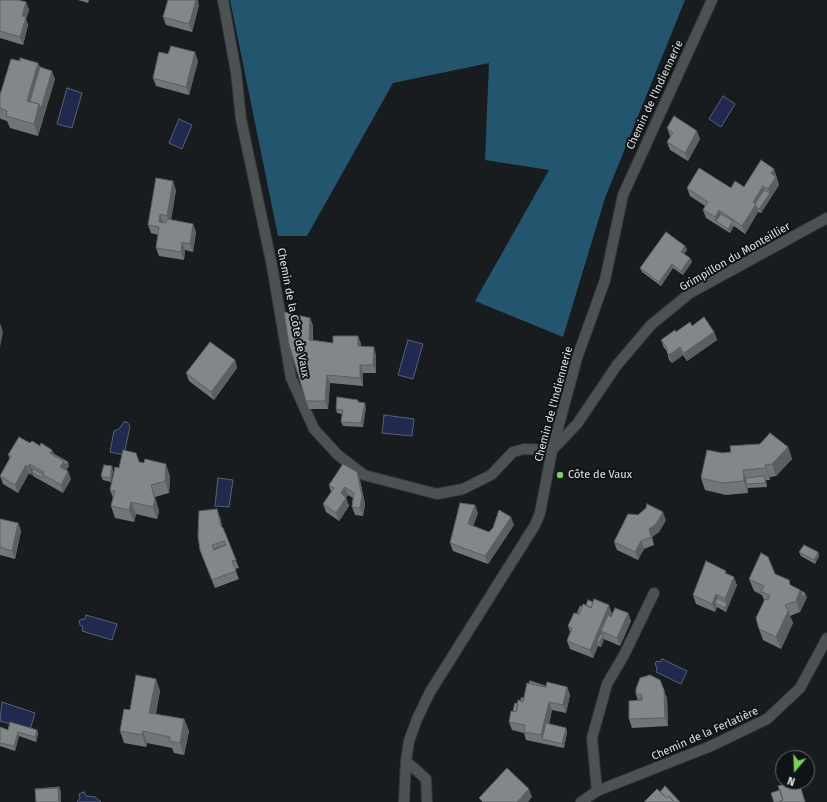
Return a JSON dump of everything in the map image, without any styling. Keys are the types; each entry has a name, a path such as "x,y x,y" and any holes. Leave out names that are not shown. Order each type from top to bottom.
{"street":[{"name":"Chemin de la Côte de Vaux","path":"223,0 236,72 241,119 272,266 291,378 314,429 338,455 364,475 437,494 463,489 491,475 513,452 524,449 552,450"},
{"name":"Chemin de l'Indiennerie","path":"404,802 406,761 409,741 430,692 535,525 540,513 552,450 577,358 605,280 623,195 712,0"},
{"name":"Grimpillon du Monteillier","path":"552,450 577,424 617,365 651,325 690,293 827,218"},
{"path":"597,791 592,738 607,684 624,655 654,593"},
{"name":"Chemin de la Ferlatière","path":"581,802 597,791 711,746 767,719 800,688 827,638"},
{"path":"406,761 426,778 426,802"}],"shaded area":[{"path":"230,0 685,0 605,198 563,337 475,301 549,170 485,160 489,63 393,83 307,236 278,236"},
{"path":"67,88 82,93 72,128 57,124"},
{"path":"723,96 735,104 721,127 709,119"},
{"path":"179,119 192,125 182,149 169,143"},
{"path":"408,340 423,344 413,379 398,375"},
{"path":"384,415 414,419 412,436 382,433"},
{"path":"124,422 127,422 130,426 124,455 110,452 114,431 119,429"},
{"path":"218,478 233,480 229,507 215,506"},
{"path":"86,615 117,624 112,640 82,631 83,627 80,625 79,621 85,619"},
{"path":"662,659 687,671 681,684 656,672 657,669 655,663 657,661 660,662"},
{"path":"2,702 35,713 30,730 0,721"},
{"path":"84,792 86,796 95,797 101,802 77,802 80,798 79,794"}],"building":[{"path":"0,0 18,0 26,2 22,16 26,17 20,37 0,31"},
{"path":"168,0 196,0 189,24 163,17"},
{"path":"171,46 195,52 186,87 153,78 159,52 168,54"},
{"path":"20,58 38,63 27,101 39,104 34,124 6,116 7,111 0,108 0,95 11,59 20,61"},
{"path":"40,67 52,71 41,108 39,104 30,101"},
{"path":"674,116 697,131 685,153 667,142 673,133 667,128"},
{"path":"761,160 774,169 771,173 776,177 768,189 763,186 753,202 756,204 742,226 719,210 715,217 703,210 708,202 687,188 699,168 731,188 735,181 744,187"},
{"path":"156,178 173,181 167,216 160,214 159,222 166,223 167,219 193,224 190,244 182,242 181,252 156,248 159,227 148,225"},
{"path":"764,190 770,193 759,209 755,204"},
{"path":"721,214 733,221 728,229 716,221"},
{"path":"666,232 685,246 681,252 690,258 681,271 672,264 659,282 640,268"},
{"path":"284,312 310,318 309,340 333,343 333,336 358,336 358,346 374,347 373,365 360,365 360,378 327,375 325,401 306,401 289,344"},
{"path":"704,317 714,332 684,353 680,347 669,355 667,348 661,340 690,322 692,326"},
{"path":"210,342 235,360 211,392 186,373"},
{"path":"337,397 358,400 358,402 365,403 361,423 341,422 343,410 336,409"},
{"path":"770,433 788,447 772,464 765,465 766,468 743,470 744,481 722,483 701,478 707,450 722,453 731,452 730,446 760,444"},
{"path":"19,437 30,443 32,441 40,446 41,443 52,450 50,453 64,461 60,467 68,471 61,485 42,474 44,472 30,464 28,467 26,465 15,485 0,476 11,456 8,455"},
{"path":"123,450 136,453 139,462 144,463 145,459 166,464 165,481 151,485 155,499 153,507 131,502 129,510 111,506 115,491 110,490 115,467 119,468"},
{"path":"54,454 68,462 65,465 64,461 53,455"},
{"path":"343,464 357,472 362,496 360,508 352,507 354,493 345,487 341,493 346,498 336,513 323,504 334,488 329,485"},
{"path":"104,465 112,466 110,478 101,476"},
{"path":"33,469 42,474 43,478 32,472"},
{"path":"765,476 765,483 746,484 746,478"},
{"path":"460,503 475,505 468,524 489,532 493,528 499,510 511,517 485,556 450,543"},
{"path":"647,504 663,512 656,524 649,529 651,537 641,541 635,552 614,542 628,514 638,515 646,508"},
{"path":"217,509 221,526 236,560 232,561 236,571 212,580 200,550 198,536 199,511","holes":["224,541 226,545 214,550 212,545"]},
{"path":"0,519 18,523 12,551 0,547"},
{"path":"804,545 818,552 814,560 799,552"},
{"path":"761,553 768,557 775,574 789,580 790,585 800,590 796,601 785,605 788,611 776,637 759,629 756,618 765,599 768,600 770,595 761,592 764,586 749,579"},
{"path":"706,561 726,571 725,573 734,577 725,599 716,594 712,604 693,595"},
{"path":"801,591 805,593 803,598"},
{"path":"717,598 727,603 725,608 715,603"},
{"path":"594,599 609,605 590,650 567,641 572,628 568,626 574,613 579,614 583,604 591,608"},
{"path":"588,600 593,602 591,608 586,605"},
{"path":"580,606 582,607 579,614 577,614"},
{"path":"615,608 628,613 617,638 601,631 608,615 611,617"},
{"path":"600,634 603,635 599,643 597,642"},
{"path":"136,675 156,679 149,713 184,719 180,743 169,741 170,737 143,731 142,735 120,731 124,709 130,710"},
{"path":"650,675 660,680 664,690 665,718 629,719 629,701 642,700 641,694 636,695 636,689 640,678"},
{"path":"530,681 546,686 546,687 529,683"},
{"path":"547,682 567,687 563,705 549,702 541,735 524,732 525,725 509,722 511,711 516,712 518,700 523,702 527,683 546,687"},
{"path":"515,703 518,704 516,712 513,711"},
{"path":"10,722 37,730 35,737 18,732 14,746 0,743 0,727 8,730"},
{"path":"546,723 566,728 562,744 542,739"},
{"path":"507,768 529,789 517,802 483,802 479,798"},
{"path":"665,786 680,802 674,802 669,796 667,798 660,792"},
{"path":"59,787 59,792 58,788 36,789"},
{"path":"58,788 59,802 36,802 35,789"},
{"path":"657,789 667,798 669,796 674,802 644,802"},
{"path":"779,790 801,790 805,802 778,802 783,800"},
{"path":"780,790 783,800 774,802 771,793"}],"place":[{"name":"Côte de Vaux","path":"560,475"}]}
